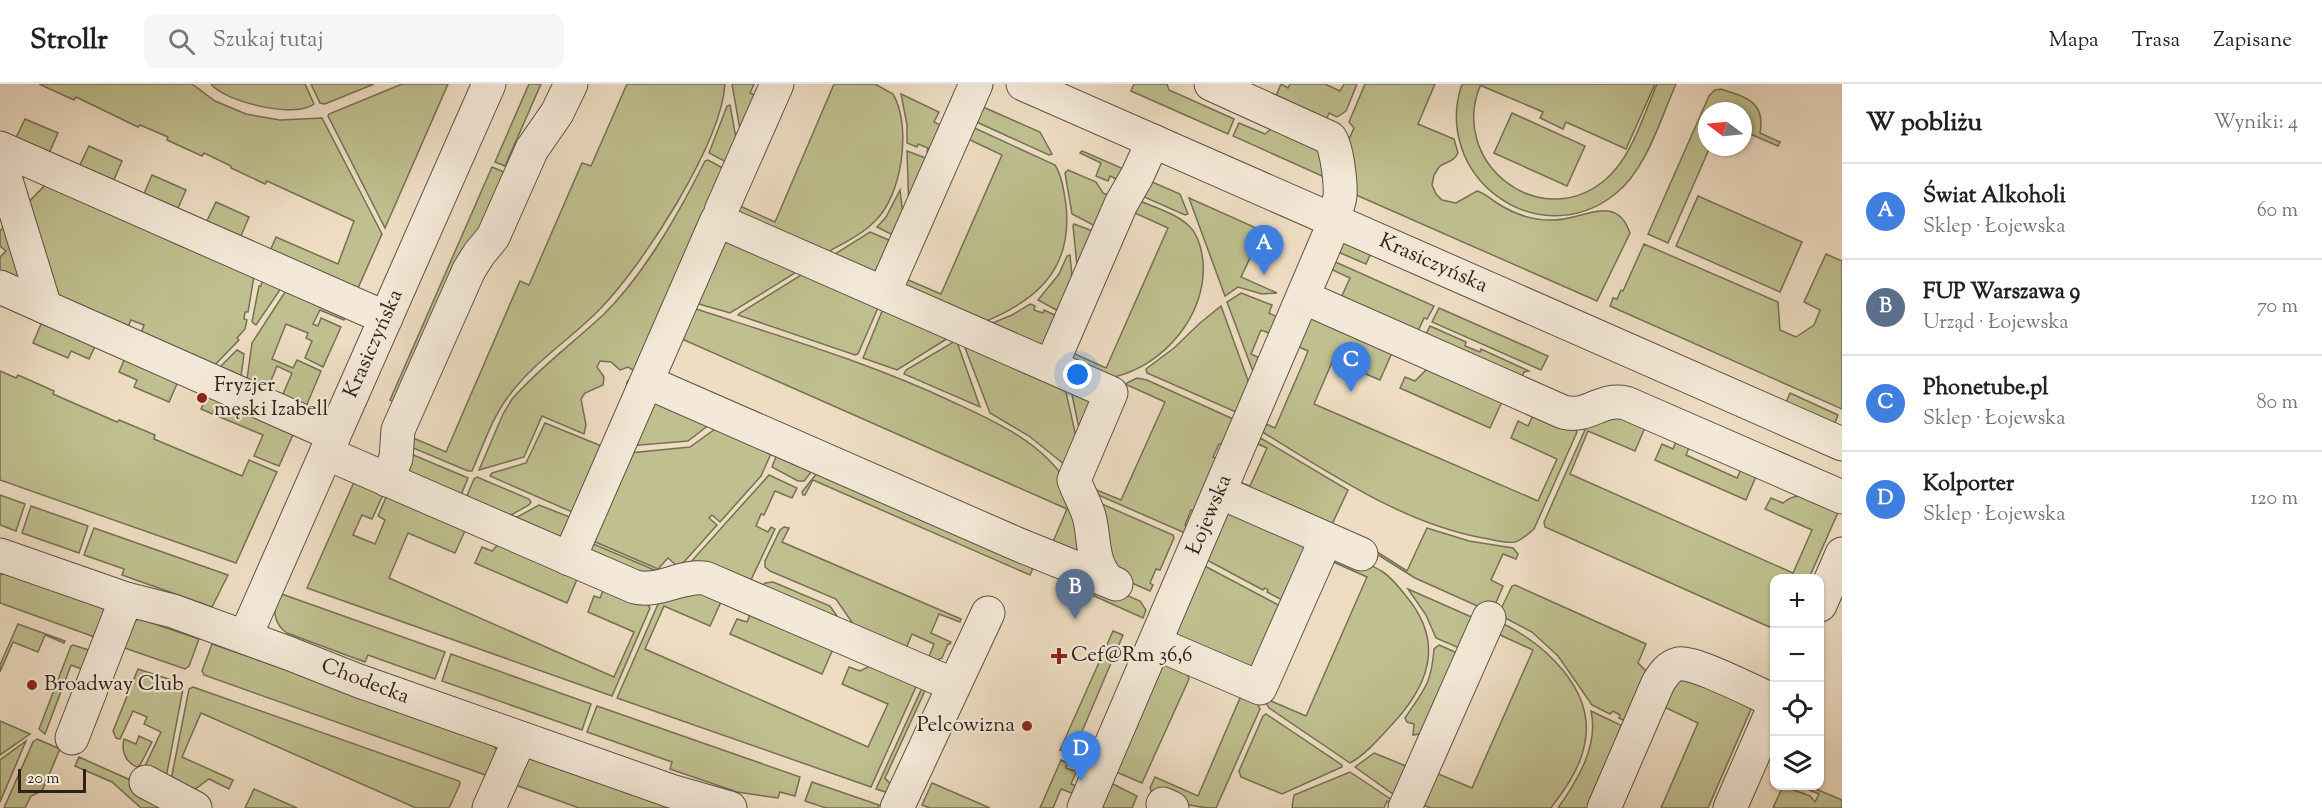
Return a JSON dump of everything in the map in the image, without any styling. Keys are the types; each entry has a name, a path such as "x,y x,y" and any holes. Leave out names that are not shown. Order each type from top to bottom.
{"street":[{"name":"Krasiczyńska","path":"245,637 489,84"},
{"path":"387,480 396,458 398,430 469,270 493,237 532,149 557,113 571,84"},
{"path":"721,211 777,84"},
{"path":"884,293 976,84"},
{"name":"Krasiczyńska","path":"1023,84 1842,444"},
{"name":"Łojewska","path":"1084,808 1220,492 1334,220 1339,202 1335,145 1330,138 1212,84"},
{"path":"1050,366 1121,204 1153,141"},
{"path":"0,148 386,318"},
{"path":"0,161 45,307"},
{"path":"582,542 647,382 717,220 1112,393 1074,480 1089,518 1097,562 1113,583 1027,548 647,382"},
{"path":"0,287 330,444 387,480 582,542 638,588 652,588 694,577 705,578 954,685"},
{"path":"1302,297 1563,412 1580,414 1607,402 1626,403 1842,497"},
{"path":"1220,492 1361,554"},
{"path":"1155,643 1260,688 1326,539"},
{"path":"1824,596 1842,554"},
{"name":"Chodecka","path":"0,555 126,599 173,611 350,678 671,791 730,808"},
{"path":"72,738 126,599"},
{"path":"897,808 988,613"},
{"path":"1409,807 1490,618"},
{"path":"1604,808 1659,683 1665,673 1674,666 1690,664 1770,699"},
{"path":"1730,808 1770,716"},
{"path":"489,808 520,738"},
{"path":"146,782 195,808"}],"green space":[{"path":"39,84 192,84 215,101 246,114 280,120 322,118 382,234 354,297 268,256 276,237 338,264 354,221 267,181 265,184 204,153 202,156 167,140 168,137 140,125 138,127 76,97 74,100"},
{"path":"211,84 305,84 314,104 292,110 261,106 230,97"},
{"path":"311,84 374,84 325,104 320,103"},
{"path":"402,84 448,84 385,228 328,116"},
{"path":"529,84 541,84 505,166 495,162"},
{"path":"627,84 725,84 720,109 710,138 677,202 618,289 589,320 528,373 508,397 492,423 472,471 406,445 411,437 446,452 520,281 529,285 582,163 591,166"},
{"path":"732,84 754,84 750,93 764,99 742,141"},
{"path":"834,84 875,84 893,94 899,108 903,142 898,178 884,210 863,231 820,256 729,219 740,206 775,222"},
{"path":"1134,84 1167,84 1169,90 1234,119 1228,134 1131,91"},
{"path":"1281,84 1288,88 1290,84 1325,84 1340,91 1344,84 1357,84 1346,111 1337,117 1329,113 1325,123 1274,101"},
{"path":"1365,84 1435,84 1418,124 1454,139 1458,153 1452,160 1439,167 1432,185 1442,200 1456,203 1477,191 1510,210 1532,218 1565,219 1598,211 1608,211 1624,221 1630,233 1597,301 1347,191 1344,150 1354,128 1349,122"},
{"path":"1462,84 1481,84 1474,112 1477,139 1488,163 1506,182 1528,194 1553,199 1579,195 1605,180 1629,148 1657,84 1676,84 1651,144 1635,173 1625,185 1614,195 1584,211 1553,216 1523,210 1497,196 1476,175 1462,148 1456,117"},
{"path":"1483,84 1655,84 1626,149 1566,122 1563,129 1540,118 1543,112 1482,86"},
{"path":"1721,89 1752,102 1706,102 1715,90"},
{"path":"901,94 939,112 934,122 948,129 934,155 927,152 928,148 907,143 907,125"},
{"path":"1752,102 1760,114 1760,133 1780,142 1778,146 1752,135"},
{"path":"974,103 1040,132 1052,154 1049,155 970,119"},
{"path":"730,105 739,154 732,165 709,153 727,106"},
{"path":"1512,113 1585,146 1567,186 1494,153"},
{"path":"25,119 58,133 49,153 13,144"},
{"path":"1280,121 1323,140 1331,180 1233,136 1239,123 1265,134"},
{"path":"1698,121 1698,156 1706,156 1668,243 1648,234"},
{"path":"968,125 1055,165 1061,179 1066,205 1067,228 1063,248 1056,266 1046,281 1017,305 979,324 895,291 906,279 941,294 1002,155 968,139"},
{"path":"89,146 122,161 113,182 79,167"},
{"path":"907,151 931,160 909,212"},
{"path":"1082,151 1133,173 1125,183 1110,176 1108,181 1096,176 1101,163 1080,153"},
{"path":"708,160 732,173 633,396 626,389 633,370 628,367 620,370 611,362 600,361 597,367 604,377 603,385 585,393 581,399 586,425 584,434 542,416 524,457 479,470 503,414 512,399 545,366 603,315 633,281 660,242 705,161"},
{"path":"492,167 506,173 399,404 390,400"},
{"path":"1068,170 1096,182 1103,193 1117,199 1101,229 1072,214 1065,173"},
{"path":"152,175 186,190 177,210 143,196"},
{"path":"1143,178 1180,194 1188,214 1185,215 1135,193"},
{"path":"47,183 172,235 170,241 183,247 186,241 255,270 248,312 245,312 244,319 247,320 245,329 237,338 239,340 208,372 141,333 144,325 131,320 127,329 54,304 22,209"},
{"path":"900,190 905,232 899,238 877,227 886,217"},
{"path":"1698,196 1802,242 1780,292 1676,246"},
{"path":"1133,198 1185,222 1197,238 1203,262 1202,281 1198,300 1190,318 1166,349 1133,371 1114,377 1058,363 1064,349 1106,368 1107,366 1168,228 1126,209"},
{"path":"1189,198 1263,231 1241,277 1277,293 1262,294 1238,287 1225,296"},
{"path":"216,202 249,217 238,243 206,223"},
{"path":"9,221 32,289 0,280 0,257 6,251 0,246 0,231"},
{"path":"1074,224 1098,233 1078,276 1073,226"},
{"path":"870,232 896,243 884,280 827,259"},
{"path":"718,234 803,268 730,313 692,302"},
{"path":"1336,237 1371,253 1366,264 1331,249"},
{"path":"1644,244 1778,302 1780,330 1796,337 1814,325 1820,310 1804,302 1826,254 1842,261 1842,409 1610,306 1613,298 1617,299 1621,290 1623,291"},
{"path":"1070,255 1074,297 1062,313 1038,300 1059,274 1067,256"},
{"path":"1331,260 1434,306 1427,319 1424,318 1417,333 1340,300 1350,278 1326,267"},
{"path":"809,270 881,301 858,354 855,355 738,315"},
{"path":"263,277 284,284 256,325 252,322"},
{"path":"289,286 349,309 344,320 320,310 313,324 318,326 321,318 341,327 323,367 305,358 312,341 306,338 308,333 286,324 272,359 293,368 297,360 321,371 305,409 277,392 283,394 292,373 277,366 268,388 246,386 252,343"},
{"path":"1241,293 1272,305 1269,313 1284,320 1277,336 1261,330 1251,354 1266,361 1255,377 1227,302"},
{"path":"885,304 953,335 897,370 863,358"},
{"path":"1030,304 1035,306 1034,310 1043,313 1044,310 1061,318 1048,354 985,326 1012,315"},
{"path":"1221,306 1249,383 1236,412 1147,373 1146,369 1174,348"},
{"path":"693,308 826,351 891,375 971,410 1016,434 1044,455 1066,481 1074,502 1083,542 1075,552 1052,544 1067,509 682,339 662,382"},
{"path":"1308,308 1395,346 1380,380 1333,360 1314,404 1538,501 1557,459 1511,438 1518,421 1528,426 1536,409 1574,426 1577,432 1534,529 1518,541 1507,542 1453,531 1423,521 1366,494 1259,430 1259,421 1275,428 1304,361 1308,351 1293,344"},
{"path":"1439,308 1548,356 1541,370 1432,322"},
{"path":"44,317 98,340 89,359 71,351 68,358 33,343"},
{"path":"1430,326 1466,342 1465,346 1480,352 1481,349 1529,371 1524,372 1522,377 1422,342"},
{"path":"962,340 1063,379 1079,450 1065,465 1029,436 990,413"},
{"path":"955,341 980,407 904,374 906,370"},
{"path":"237,350 244,354 240,384 215,372"},
{"path":"127,353 180,377 169,402 134,387 137,380 119,372"},
{"path":"1433,363 1505,395 1490,428 1400,388 1405,377 1415,381"},
{"path":"0,371 16,378 18,375 54,391 53,394 117,422 119,420 155,435 154,439 242,476 249,460 277,472 236,563 0,480"},
{"path":"1137,378 1147,380 1233,419 1222,444 1219,444 1213,457 1217,459 1194,511 1191,510 1185,525 1188,526 1185,533 1089,491 1087,486 1121,500 1165,402 1125,384"},
{"path":"1070,385 1093,396 1081,438"},
{"path":"209,389 297,426 279,466 254,456 263,435 201,409"},
{"path":"1790,393 1838,415 1833,429 1785,405"},
{"path":"646,397 714,421 688,441 629,446"},
{"path":"1595,416 1649,418 1635,451 1588,431 1570,474 1793,573 1812,530 1765,509 1771,498 1783,503 1796,496 1811,497 1840,508 1811,574 1770,574 1770,627 1545,527 1544,522 1588,423"},
{"path":"545,423 604,447 579,515 490,476 492,473 526,463"},
{"path":"722,424 774,447 761,476 720,522 712,515 709,518 717,525 676,571 667,576 676,565 668,558 658,569 593,541 629,453 690,447"},
{"path":"1680,432 1693,438 1686,455 1737,478 1745,461 1760,467 1746,500 1655,460 1662,444 1673,449"},
{"path":"1257,436 1348,490 1328,533 1234,480 1250,486 1267,448 1251,441"},
{"path":"779,449 816,466 804,481 798,481 772,467"},
{"path":"411,454 468,478 459,500 397,471"},
{"path":"821,468 1037,559 1030,575 813,480 803,495 802,492"},
{"path":"358,473 387,486 372,519 362,515 353,535 375,544 385,520 378,516 390,488 469,522 455,553 408,533 389,578 614,677 634,632 588,612 594,596 600,598 607,581 647,603 650,608 612,696 307,588"},
{"path":"769,475 797,488 792,498 775,491 764,515 761,514 756,526 768,532 771,527 775,529 750,582 688,565"},
{"path":"477,477 529,499 531,502 500,521 464,503"},
{"path":"0,495 25,504 16,531 0,525"},
{"path":"1102,504 1173,535 1174,538 1160,570 1156,569 1150,583 1153,585 1150,591 1116,576"},
{"path":"539,505 577,520 569,545 508,522"},
{"path":"1224,505 1310,538 1288,603 1267,592 1265,588 1263,590 1203,558"},
{"path":"31,506 88,526 79,553 22,533"},
{"path":"784,527 789,528 782,542 961,619 960,622 939,614 931,633 951,642 942,658 925,666 934,644 912,634 903,656 858,631 836,599 765,567 765,561 780,530"},
{"path":"94,528 228,575 212,607 122,575 124,569 84,555"},
{"path":"1427,528 1469,541 1513,548 1518,554 1516,559 1503,554 1491,580 1503,586 1495,605 1484,609 1415,578 1375,553 1376,551 1407,571"},
{"path":"505,537 581,570 567,603 475,563 482,547 492,551"},
{"path":"584,540 657,571 646,585 585,559"},
{"path":"1337,551 1372,566 1392,580 1417,612 1425,628 1428,643 1425,674 1409,704 1375,743 1350,763 1269,708 1265,701 1273,695 1271,701 1306,716 1367,577 1324,558"},
{"path":"1201,564 1286,609 1259,676 1168,634"},
{"path":"6,573 101,605 105,610 100,639 0,603 0,575"},
{"path":"773,582 830,606 842,623 761,587 765,583"},
{"path":"1097,582 1140,601 1146,610 1143,618 1092,595"},
{"path":"1515,585 1646,644 1638,663 1654,679 1634,725 1619,718 1620,715 1613,711 1610,714 1592,705 1558,656 1532,632 1505,618 1501,609 1512,586"},
{"path":"1408,589 1476,619 1466,651 1436,638 1426,615"},
{"path":"276,592 445,652 435,679 368,655 365,662 287,633 276,620"},
{"path":"725,593 710,626 664,606 645,649 868,747 888,704 842,684 849,667 860,671 878,662 920,678 871,787 617,698 662,595"},
{"path":"754,605 837,640 822,674 730,634 737,619 747,622"},
{"path":"140,619 199,639 189,666 185,669 119,646 133,621"},
{"path":"1500,622 1517,631 1550,656 1575,689 1583,707 1586,726 1584,747 1579,764 1551,808 1430,808 1424,805 1429,770 1472,788 1533,650 1500,635"},
{"path":"18,624 65,641 64,643 45,635 38,652 13,642 0,672 0,665"},
{"path":"1113,631 1123,635 1072,755 1060,750"},
{"path":"212,644 491,741 498,753 491,777 204,675 202,671"},
{"path":"73,645 95,652 84,670 71,665 45,734 39,729"},
{"path":"1439,645 1464,656 1432,732 1413,735 1414,724 1407,722 1405,718 1426,686 1434,649"},
{"path":"451,654 591,704 582,730 442,681"},
{"path":"1159,655 1184,665 1189,679 1142,783 1114,771"},
{"path":"138,669 184,684 165,783 145,766 161,732 144,724 147,717 133,711 120,739 116,738 113,731"},
{"path":"1674,678 1755,700 1708,808 1661,808 1698,723 1656,703"},
{"path":"926,679 929,682 885,778 894,788 892,794 876,789"},
{"path":"193,687 459,781 460,784 449,808 416,808 201,713 182,757 233,780 229,789 209,779 183,798 170,785 189,689"},
{"path":"1250,690 1260,709 1216,808 1183,804 1152,793 1150,788 1155,777 1198,796 1240,698"},
{"path":"597,706 800,777 795,796 780,792 778,798 737,792 670,769 672,762 587,732"},
{"path":"1591,711 1631,730 1597,808 1558,808 1585,762 1592,737"},
{"path":"1266,714 1342,767 1282,794 1241,777 1239,771 1263,716"},
{"path":"0,721 30,734 0,755"},
{"path":"139,736 152,742 137,767 127,759 123,743 124,739 136,744"},
{"path":"37,739 60,749 42,791 31,796 25,808 4,808 33,742"},
{"path":"26,741 0,802 0,760"},
{"path":"1374,753 1416,770 1397,797 1355,767"},
{"path":"79,757 128,779 173,808 141,808 112,782 75,766"},
{"path":"527,758 673,808 579,808 510,783"},
{"path":"1061,760 1067,763 1066,768 1074,771 1078,768 1071,784 1082,789 1080,796 1061,789 1053,808 1040,808"},
{"path":"1350,772 1398,804 1396,808 1387,801 1384,808 1292,808 1294,795"},
{"path":"812,782 879,805 878,808 826,808 805,801"},
{"path":"1109,782 1137,796 1132,808 1093,808"},
{"path":"932,783 990,808 930,808 922,805"},
{"path":"254,789 297,808 245,808"},
{"path":"1781,790 1794,790 1810,796 1815,802 1819,794 1810,790 1818,790 1842,800 1842,808 1773,808"}],"place":[{"name":"Świat Alkoholi","path":"1264,275"},
{"name":"Phonetube.pl","path":"1351,392"},
{"name":"Fryzjer męski Izabell","path":"202,398"},
{"name":"FUP Warszawa 9","path":"1075,619"},
{"name":"Cef@Rm 36,6","path":"1059,656"},
{"name":"Broadway Club","path":"32,685"},
{"name":"Pelcowizna","path":"1027,726"},
{"name":"Kolporter","path":"1081,781"}]}
